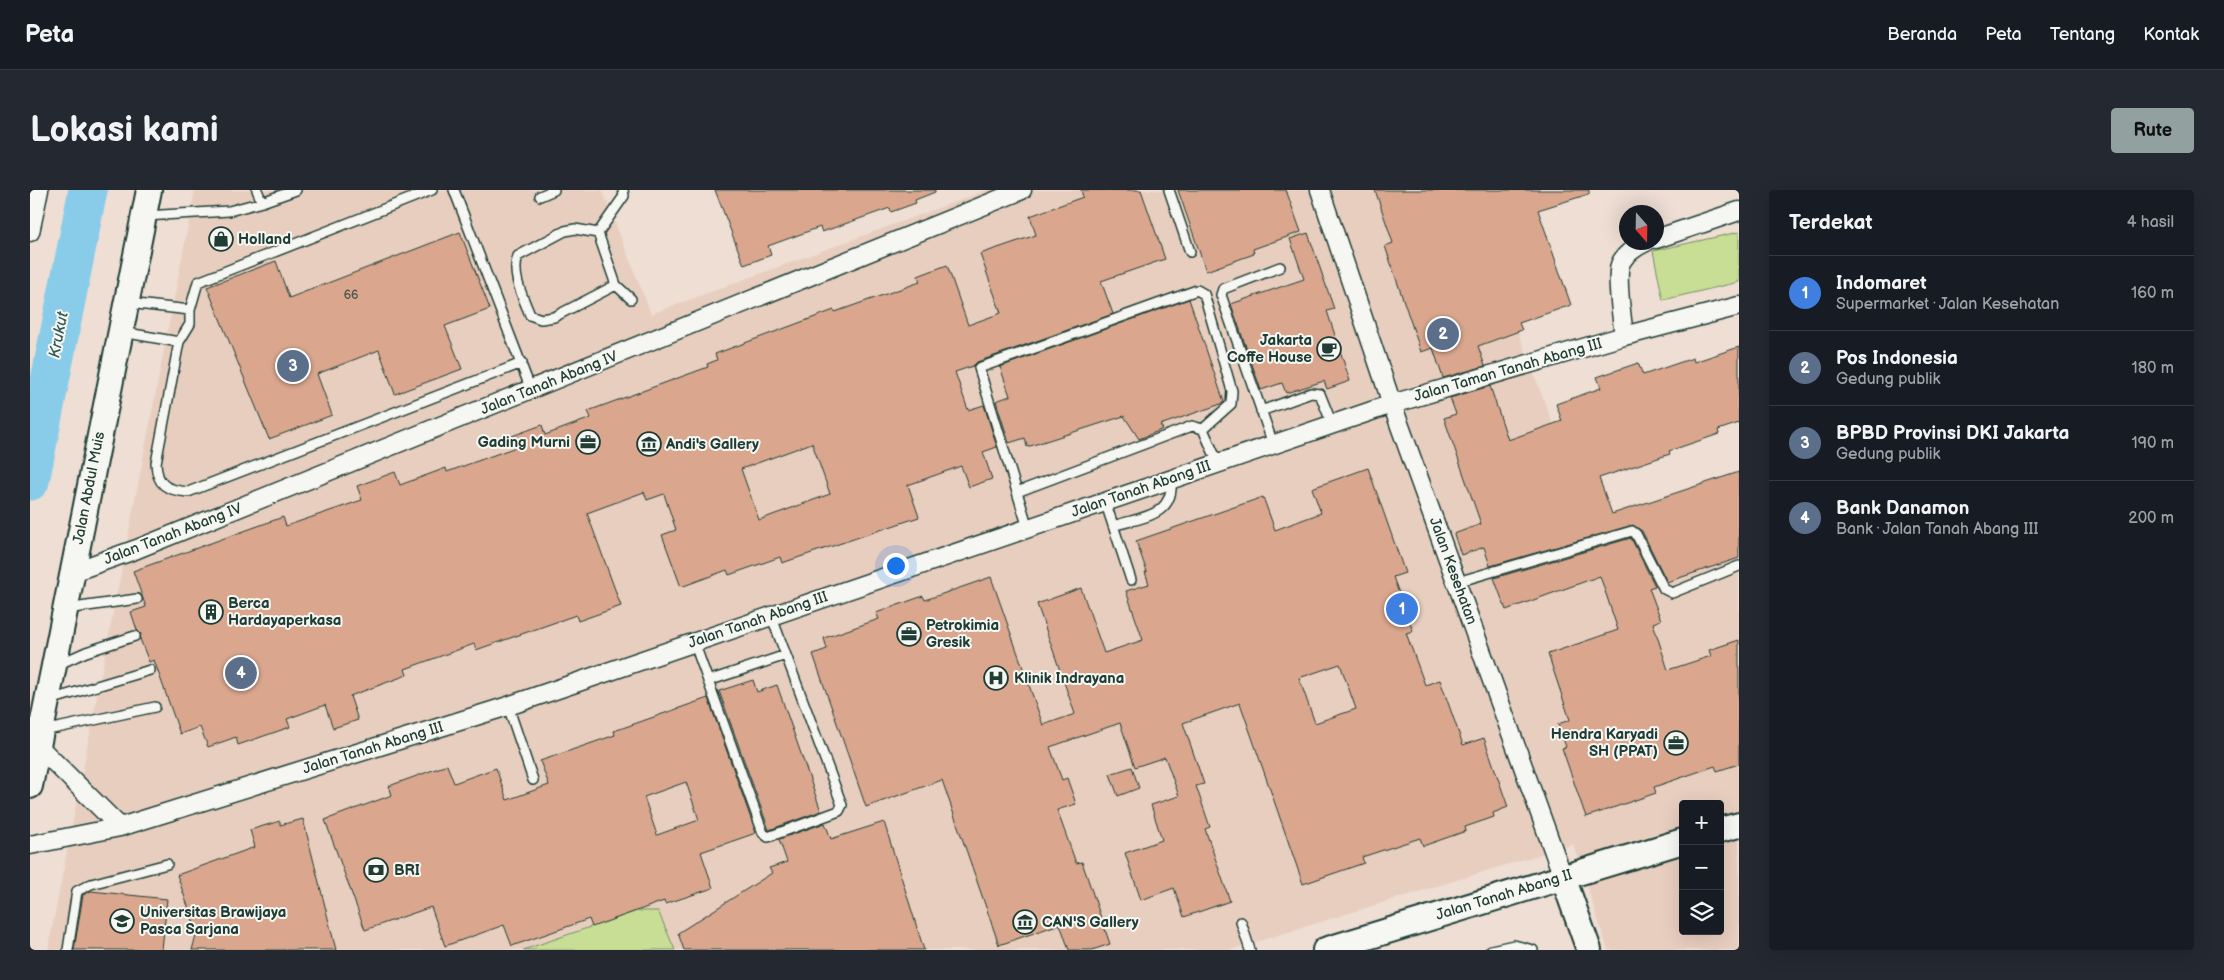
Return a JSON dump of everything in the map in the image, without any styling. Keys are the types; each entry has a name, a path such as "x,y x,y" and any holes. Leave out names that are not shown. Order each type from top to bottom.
{"main road":[{"name":"Jalan Abdul Muis","path":"30,786 100,430 128,303 149,190"},
{"path":"1724,829 1739,825"},
{"name":"Jalan Tanah Abang II","path":"1325,950 1679,842"},
{"name":"Jalan Kesehatan","path":"1563,876 1589,950"}],"street":[{"path":"30,232 39,190"},
{"name":"Jalan Tanah Abang IV","path":"73,572 137,549 1022,190"},
{"name":"Jalan Kesehatan","path":"1320,190 1392,404 1563,876"},
{"path":"1664,236 1739,211"},
{"path":"1624,336 1619,275 1620,263 1634,250"},
{"name":"Jalan Taman Tanah Abang III","path":"1392,404 1624,336 1739,306"},
{"name":"Jalan Tanah Abang III","path":"30,845 120,827 508,706 1392,404"},
{"path":"40,739 120,827"}],"lane":[{"path":"257,190 262,202"},
{"path":"144,216 229,211 296,190"},
{"path":"432,190 200,280 190,310 190,324 180,342 156,462 157,475 163,484 173,490 188,492 522,363"},
{"path":"454,190 531,390"},
{"path":"540,196 554,190"},
{"path":"598,233 624,196 624,190"},
{"path":"1170,190 1190,252"},
{"path":"598,233 575,229 565,231 518,256 515,265 516,275 527,307 530,315 541,319 554,317 616,285"},
{"path":"598,233 616,285 631,299"},
{"path":"1273,444 1221,295 1223,289 1280,267"},
{"path":"1028,528 979,368 1197,290 1204,294 1232,390 1231,404 1204,429"},
{"path":"128,303 190,310"},
{"path":"122,332 180,342"},
{"path":"1261,411 1311,393 1320,394 1332,424"},
{"path":"1017,492 1192,426 1204,429"},
{"path":"1204,429 1218,464"},
{"path":"1113,526 1157,512 1168,503 1172,491 1171,479"},
{"path":"1105,502 1131,580"},
{"path":"1457,582 1632,531 1636,534 1664,589 1668,592 1672,593 1739,566"},
{"path":"66,609 137,599"},
{"path":"694,642 763,833 768,837 839,811 842,805 771,615"},
{"path":"54,666 86,652 136,636"},
{"path":"708,680 786,655"},
{"path":"47,701 150,670"},
{"path":"508,706 533,780"},
{"path":"40,739 155,707"},
{"path":"68,950 77,891 91,884 167,864"},
{"path":"1241,922 1250,950"},
{"path":"1491,950 1514,945 1534,950"}],"shaded area":[{"path":"195,190 602,190 651,314 987,190 1534,190 1473,213 1591,525 1739,483 1739,950 1608,950 1573,844 1230,950 48,950"}],"green space":[{"path":"1739,232 1739,282 1663,300 1653,251"},
{"path":"637,911 658,911 675,950 523,950"}],"building":[{"path":"715,190 935,190 935,192 915,200 916,203 891,212 890,208 822,232 820,227 768,246 771,255 744,265"},
{"path":"1081,190 1141,190 1165,259 1101,281 1113,314 977,362 973,366 955,372 968,410 984,405 997,447 983,452 992,479 969,487 961,466 908,485 919,517 782,563 780,557 729,575 727,570 681,587 662,535 676,530 664,494 647,500 644,492 587,513 621,606 578,621 576,615 476,650 474,644 405,669 407,675 350,696 358,720 333,728 325,705 287,719 290,727 238,745 236,737 208,747 200,727 180,734 154,660 149,662 140,639 141,634 137,630 131,612 146,607 133,571 283,517 286,526 362,500 357,486 395,472 400,485 446,468 447,472 516,447 512,436 542,425 545,435 591,418 588,411 708,367 707,364 717,360 715,354 834,310 835,312 920,282 918,276 947,265 968,325 1001,313 980,254 1036,235 1030,216 1083,197","holes":["812,443 830,494 759,520 741,469"]},
{"path":"1178,190 1286,190 1301,232 1253,249 1254,254 1206,271"},
{"path":"1375,190 1589,190 1589,194 1538,210 1571,305 1519,323 1522,330 1478,346 1485,366 1443,378 1433,348 1421,352 1385,246 1393,243"},
{"path":"460,232 490,309 445,326 462,369 395,394 379,350 317,374 332,415 269,439 207,287 276,261 289,298"},
{"path":"1308,233 1334,309 1327,311 1350,381 1327,389 1324,381 1286,393 1282,383 1261,390 1231,304 1304,279 1290,239"},
{"path":"1189,299 1224,402 1160,425 1163,429 1139,439 1124,416 1027,447 1025,438 1009,443 996,401 1010,396 1000,367"},
{"path":"1739,347 1739,423 1718,430 1719,434 1669,451 1670,454 1599,478 1612,514 1739,472 1739,558 1667,582 1642,531 1633,525 1490,566 1484,547 1461,555 1454,534 1481,524 1444,418 1456,414 1450,398 1490,386 1508,440 1562,421 1556,404 1601,388 1597,377 1638,363 1643,375 1693,358 1694,362"},
{"path":"1368,468 1405,573 1393,577 1413,631 1406,633 1425,685 1440,680 1463,745 1484,738 1508,807 1493,813 1494,817 1465,827 1466,831 1423,846 1420,838 1362,857 1364,863 1303,884 1240,703 1183,723 1204,784 1196,786 1210,827 1205,829 1230,901 1184,917 1174,888 1141,900 1125,853 1162,840 1151,805 1179,796 1165,757 1135,767 1120,723 1050,747 1062,780 1067,778 1076,804 1057,810 1076,863 1082,862 1110,944 1092,950 1069,950 1060,924 999,945 942,780 866,807 813,654 827,649 824,638 879,619 876,613 923,596 925,600 991,577 1043,725 1075,714 1037,604 1081,588 1104,653 1143,640 1126,591 1149,584 1145,572 1147,572 1136,541 1263,497 1275,530 1321,513 1312,488","holes":["1340,664 1356,709 1315,723 1299,678"]},
{"path":"1631,538 1655,586 1649,588 1661,620 1653,623 1668,670 1711,656 1709,650 1739,640 1739,764 1717,771 1715,766 1654,787 1656,793 1586,817 1562,748 1566,747 1558,724 1570,720 1548,654 1618,630 1600,576 1506,610 1494,578"},
{"path":"753,680 757,692 777,685 821,811 769,830 719,691"},
{"path":"708,698 756,833 701,852 713,888 665,904 664,901 592,927 589,919 512,946 504,925 445,946 431,907 365,930 325,820 392,795 389,786 447,765 454,783 496,768 507,800 549,785 540,761 615,735 614,731","holes":["686,782 699,820 657,835 644,797"]},
{"path":"1132,767 1139,788 1118,796 1110,774"},
{"path":"303,819 336,950 192,950 197,932 177,875 255,847 250,830 280,821 280,825"},
{"path":"884,822 924,950 684,950 678,933 772,873 769,868 787,862 779,839 825,823 831,839"},
{"name":"Universitas Brawijaya Pasca Sarjana","path":"91,891 167,899 162,950 74,950 83,895"}],"waterway":[{"name":"Krukut","path":"30,481 88,190"}],"place":[{"name":"Holland","path":"221,239"},
{"name":"Pos Indonesia","path":"1443,334"},
{"name":"Jakarta Coffe House","path":"1329,349"},
{"name":"BPBD Provinsi DKI Jakarta","path":"293,366"},
{"name":"Gading Murni","path":"588,442"},
{"name":"Andi's Gallery","path":"649,444"},
{"name":"Indomaret","path":"1402,609"},
{"name":"Berca Hardayaperkasa","path":"211,612"},
{"name":"Petrokimia Gresik","path":"909,634"},
{"name":"Bank Danamon","path":"241,673"},
{"name":"Klinik Indrayana","path":"996,678"},
{"name":"Hendra Karyadi SH (PPAT)","path":"1676,743"},
{"name":"BRI","path":"376,870"},
{"name":"Universitas Brawijaya Pasca Sarjana","path":"122,921"},
{"name":"CAN'S Gallery","path":"1025,922"}]}
